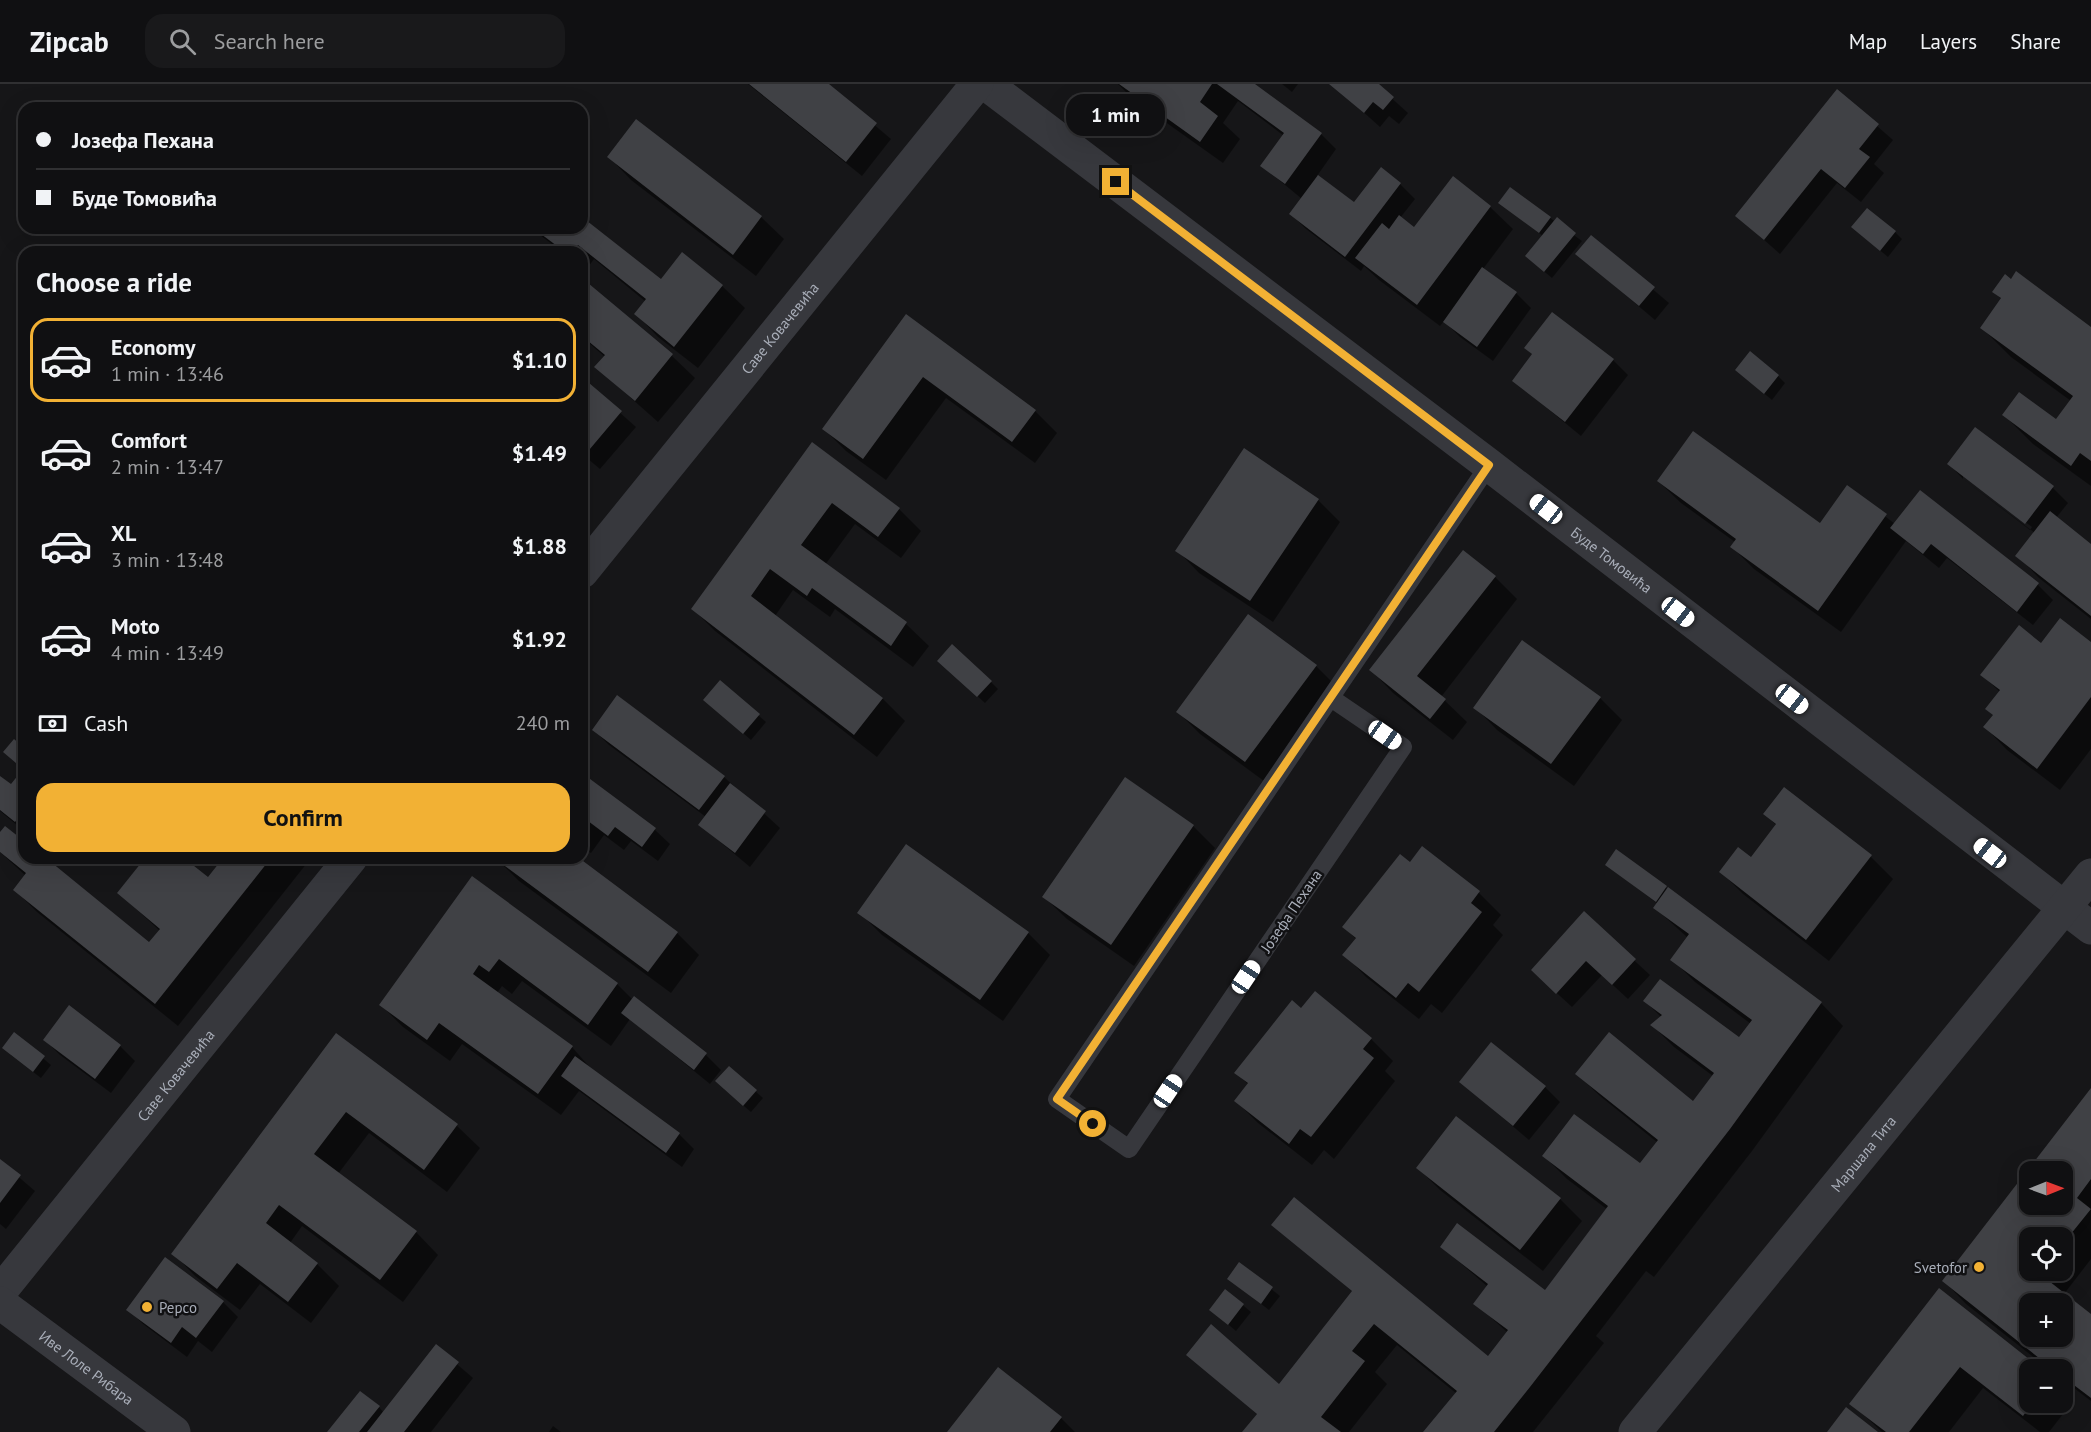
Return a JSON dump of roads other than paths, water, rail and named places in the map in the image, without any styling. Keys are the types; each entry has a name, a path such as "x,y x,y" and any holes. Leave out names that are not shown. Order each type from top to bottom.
{"street":[{"name":"Саве Ковачевића","path":"588,565 977,84"},
{"name":"Буде Томовића","path":"987,84 1489,465 2091,928"},
{"name":"Саве Ковачевића","path":"0,1292 346,864"},
{"name":"Маршала Тита","path":"1635,1432 2091,875"},
{"name":"Иве Лоле Рибара","path":"0,1303 174,1432"}],"lane":[{"name":"Јозефа Пехана","path":"1331,698 1403,747 1129,1149 1057,1099 1489,465"}],"place":[{"name":"Svetofor","path":"1979,1267"},
{"name":"Pepco","path":"147,1307"}]}
